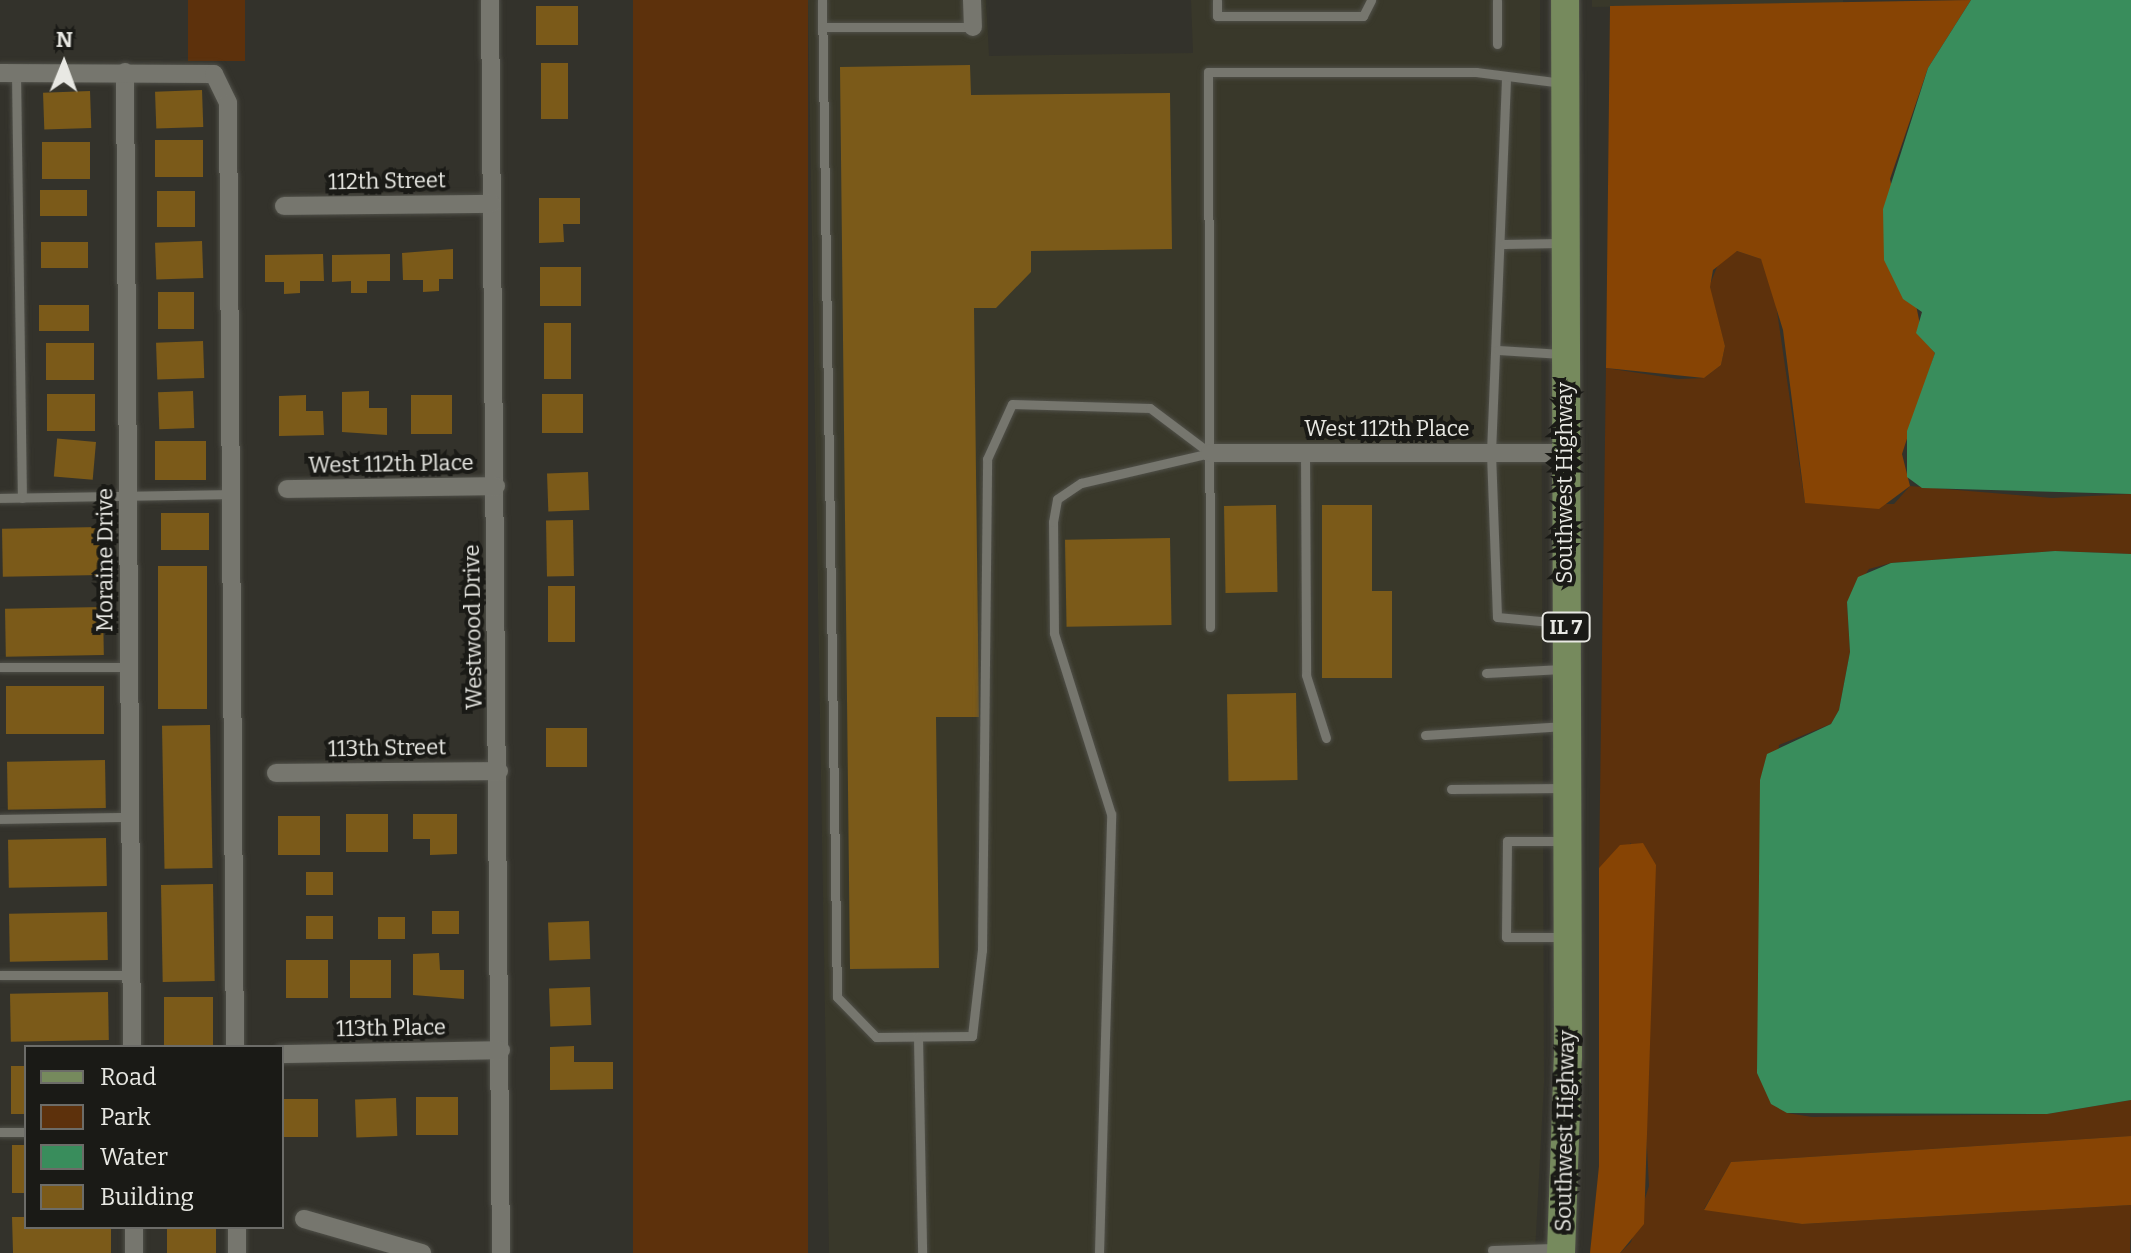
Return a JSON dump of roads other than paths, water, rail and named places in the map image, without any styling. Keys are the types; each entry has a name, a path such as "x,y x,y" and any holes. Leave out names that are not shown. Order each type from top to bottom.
{"main road":[{"name":"Southwest Highway","path":"1561,1250 1567,937 1565,0"}],"street":[{"name":"Westwood Drive","path":"490,0 501,1253"},
{"path":"972,0 973,27"},
{"name":"Moraine Drive","path":"125,72 132,1045"},
{"path":"8,73 214,74 228,103 235,1045"},
{"name":"112th Street","path":"284,206 492,204"},
{"name":"West 112th Place","path":"1210,453 1564,453"},
{"name":"West 112th Place","path":"287,489 496,486"},
{"name":"113th Street","path":"276,773 499,771"},
{"name":"113th Place","path":"284,1054 501,1050"},
{"path":"304,1219 422,1253"},
{"path":"134,1229 134,1253"},
{"path":"237,1229 237,1253"}],"lane":[{"path":"822,0 837,997 876,1037 972,1036 982,950 987,459 1012,404 1150,408 1210,453"},
{"path":"1217,0 1217,16 1363,16 1371,0"},
{"path":"1497,0 1497,44"},
{"path":"823,27 973,27"},
{"path":"1210,627 1208,72 1476,72 1506,79 1565,83"},
{"path":"8,73 22,498"},
{"path":"1506,79 1504,244 1496,268 1498,350 1491,453 1497,617 1566,623"},
{"path":"1504,244 1565,243"},
{"path":"1498,350 1565,354"},
{"path":"1099,1253 1111,814 1054,633 1053,522 1057,499 1081,483 1210,453"},
{"path":"1305,453 1306,675 1326,738"},
{"path":"0,498 231,494"},
{"path":"0,667 129,667"},
{"path":"1486,673 1566,669"},
{"path":"1425,735 1566,726"},
{"path":"1451,789 1566,788"},
{"path":"0,819 131,817"},
{"path":"1567,841 1507,841 1506,937 1567,937"},
{"path":"0,975 132,975"},
{"path":"918,1037 922,1253"},
{"path":"0,1132 24,1132"},
{"path":"1492,1250 1561,1250"}],"water":[{"path":"1971,0 2131,0 2131,494 1922,488 1907,477 1907,431 1935,353 1916,333 1922,312 1903,299 1884,260 1883,209 1928,68"},
{"path":"2055,551 2131,554 2131,1100 2047,1114 1787,1113 1771,1104 1757,1073 1760,780 1767,754 1831,724 1839,710 1850,652 1847,602 1858,577 1891,563"}]}
